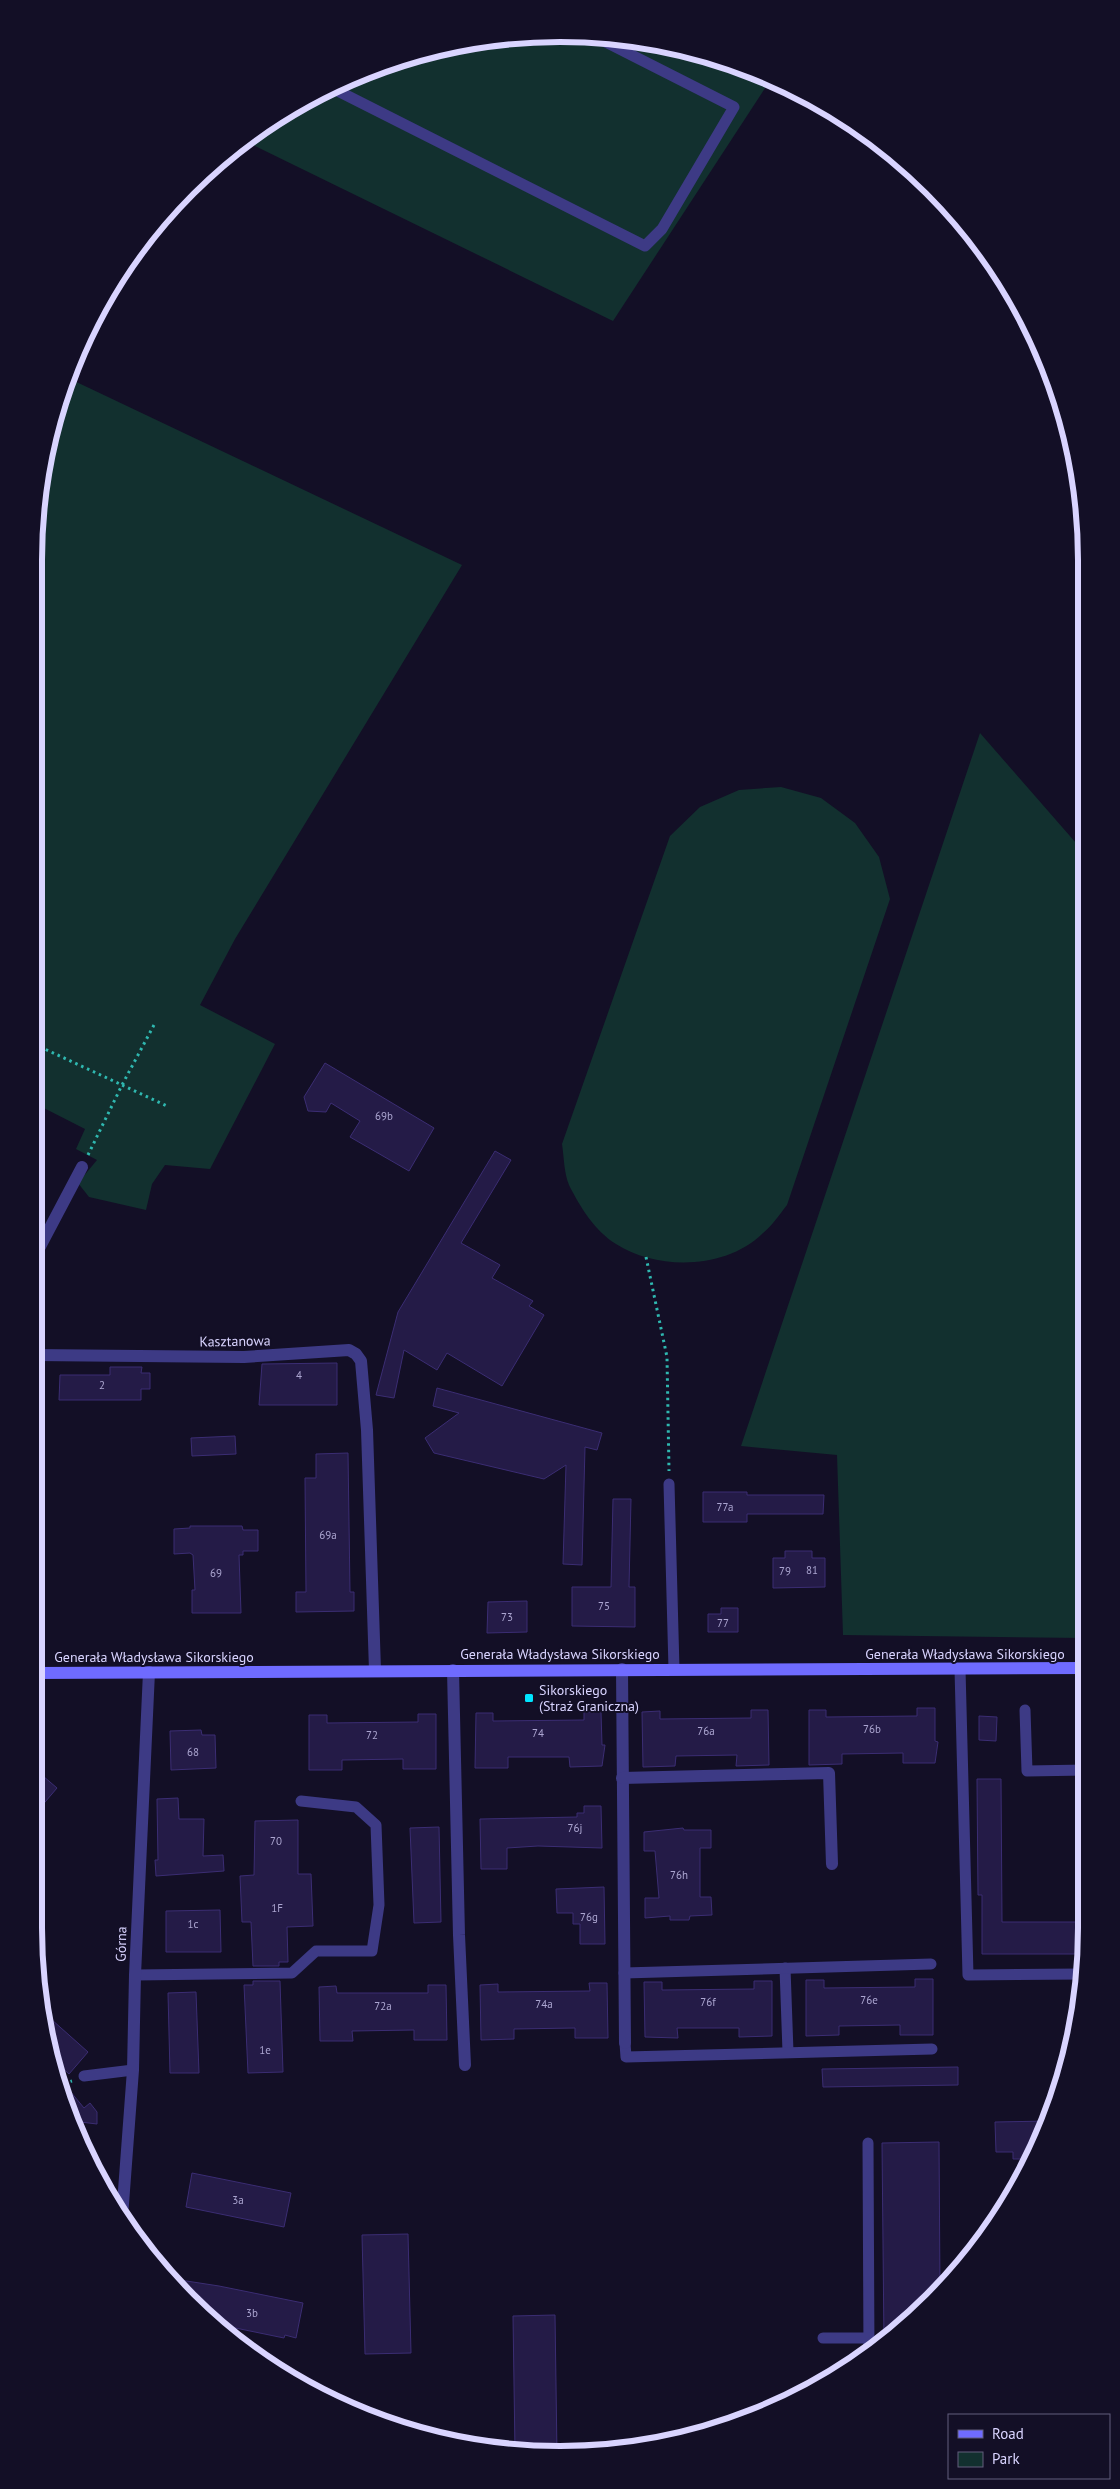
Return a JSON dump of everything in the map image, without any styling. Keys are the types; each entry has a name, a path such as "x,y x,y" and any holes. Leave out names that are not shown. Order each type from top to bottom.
{"main road":[{"name":"Generała Władysława Sikorskiego","path":"42,1672 1078,1668"}],"street":[{"path":"42,1243 82,1167"},
{"name":"Kasztanowa","path":"42,1355 244,1357 349,1350 356,1354 361,1361 367,1430 374,1670"},
{"path":"622,1669 625,2043"},
{"path":"453,1670 459,1935 465,2065"},
{"name":"Górna","path":"123,2205 133,2070 135,1975 149,1672"},
{"path":"622,1778 829,1773 832,1864"}],"lane":[{"path":"340,92 646,246 662,229 734,106 613,46"},
{"path":"669,1484 674,1669"},
{"path":"960,1669 968,1975 1075,1974"},
{"path":"1025,1710 1027,1771 1078,1770"},
{"path":"135,1975 292,1973 316,1951 372,1951 379,1906 376,1825 356,1807 301,1801"},
{"path":"624,1973 931,1964"},
{"path":"785,1968 788,2052"},
{"path":"625,2043 626,2057 932,2050"},
{"path":"84,2076 133,2070"},
{"path":"868,2143 869,2344"},
{"path":"823,2338 869,2338"}],"path":[{"path":"82,1167 154,1025"},
{"path":"42,1048 169,1107"},
{"path":"646,1257 667,1357 669,1484"}],"green space":[{"path":"560,42 628,47 694,60 767,86 613,321 252,144 301,112 362,82 426,60 492,47"},
{"path":"75,381 462,565 235,939 200,1005 275,1044 210,1169 165,1165 152,1184 146,1210 89,1197 78,1183 97,1160 76,1149 85,1129 42,1107 42,560 47,492 52,459 60,426"},
{"path":"980,733 1078,845 1078,1638 843,1635 837,1455 741,1446"},
{"path":"781,787 821,798 855,823 879,857 890,899 787,1205 762,1234 747,1246 730,1254 711,1260 691,1262 651,1259 633,1253 608,1239 589,1218 578,1202 567,1180 562,1144 670,836 700,807 739,790"}],"building":[{"path":"325,1063 434,1128 409,1171 350,1137 360,1121 331,1103 326,1112 308,1111 304,1097"},
{"path":"495,1151 511,1160 461,1243 500,1265 492,1278 533,1301 529,1306 544,1315 502,1386 447,1353 437,1370 404,1350 394,1398 376,1395 398,1312"},
{"path":"337,1363 337,1405 259,1405 262,1364"},
{"path":"110,1367 142,1367 141,1373 150,1373 150,1389 141,1389 141,1400 59,1400 60,1375 110,1375"},
{"path":"437,1388 602,1433 597,1450 585,1447 582,1565 563,1564 566,1465 544,1479 434,1453 425,1438 459,1413 433,1406"},
{"path":"235,1436 236,1454 192,1456 191,1438"},
{"path":"348,1453 350,1592 354,1592 354,1611 296,1612 296,1592 306,1592 305,1478 316,1478 316,1454"},
{"path":"703,1492 747,1492 747,1495 824,1495 823,1514 747,1514 747,1522 703,1522"},
{"path":"613,1499 631,1499 629,1587 635,1587 635,1627 572,1626 572,1587 611,1587"},
{"path":"190,1526 242,1526 243,1530 258,1530 258,1551 243,1551 243,1555 239,1555 241,1613 192,1613 192,1590 195,1590 193,1555 190,1553 174,1554 174,1529 190,1528"},
{"path":"785,1551 812,1551 812,1558 825,1558 825,1587 773,1588 773,1558 785,1558"},
{"path":"527,1601 527,1632 487,1633 488,1602"},
{"path":"721,1608 738,1608 738,1632 708,1632 708,1614 721,1614"},
{"path":"917,1708 935,1708 935,1741 938,1742 935,1763 903,1763 903,1753 842,1754 842,1764 809,1765 809,1710 826,1710 826,1717 917,1716"},
{"path":"751,1710 768,1710 769,1765 736,1766 737,1755 676,1756 675,1766 643,1767 642,1712 660,1711 660,1719 751,1718"},
{"path":"584,1712 601,1712 602,1745 605,1745 602,1766 570,1767 569,1757 508,1757 508,1768 475,1768 476,1713 493,1713 493,1721 584,1720"},
{"path":"418,1714 436,1714 436,1769 403,1769 403,1759 342,1760 342,1770 309,1770 309,1715 327,1715 327,1723 418,1722"},
{"path":"979,1716 997,1717 996,1741 979,1740"},
{"path":"201,1730 202,1735 215,1735 216,1768 171,1770 170,1731"},
{"path":"42,1777 57,1788 42,1806"},
{"path":"977,1779 1001,1779 1002,1922 1078,1922 1077,1954 982,1954 982,1895 978,1895"},
{"path":"178,1798 179,1819 204,1819 203,1856 223,1855 224,1871 156,1876 155,1860 158,1860 157,1799"},
{"path":"584,1806 601,1806 602,1848 538,1846 507,1848 507,1869 481,1869 480,1819 577,1817 577,1813 584,1813"},
{"path":"298,1820 298,1874 311,1874 313,1926 287,1927 288,1962 279,1962 279,1966 253,1966 251,1922 242,1922 240,1876 254,1875 255,1821"},
{"path":"439,1827 441,1922 414,1923 410,1828"},
{"path":"683,1828 684,1830 711,1830 711,1848 700,1848 700,1897 711,1897 712,1915 690,1916 689,1920 670,1920 670,1916 645,1918 645,1898 659,1898 655,1851 644,1851 644,1832"},
{"path":"604,1887 605,1944 580,1944 580,1924 573,1924 573,1913 557,1913 556,1889"},
{"path":"220,1910 221,1952 166,1952 166,1911"},
{"path":"915,1979 933,1979 933,2035 900,2035 900,2025 839,2026 839,2035 806,2036 806,1980 824,1980 824,1988 915,1987"},
{"path":"253,1981 280,1981 283,2072 248,2073 244,1985 253,1985"},
{"path":"754,1981 772,1981 772,2036 739,2037 739,2028 677,2028 678,2038 645,2037 644,1982 662,1982 662,1990 754,1989"},
{"path":"589,1983 607,1983 608,2038 575,2038 575,2028 514,2029 514,2039 481,2040 480,1985 498,1984 498,1992 590,1991"},
{"path":"428,1985 446,1985 447,2040 414,2040 414,2030 352,2031 353,2041 320,2041 319,1987 336,1986 337,1993 428,1993"},
{"path":"196,1992 199,2073 170,2073 168,1993"},
{"path":"50,2018 88,2052 69,2074 61,2067"},
{"path":"958,2067 958,2085 823,2087 822,2069"},
{"path":"68,2089 84,2108 90,2103 97,2112 97,2124 80,2122"},
{"path":"1040,2121 1023,2159 1013,2159 1013,2152 996,2152 995,2122"},
{"path":"939,2142 940,2280 926,2295 884,2332 882,2143"},
{"path":"192,2173 291,2193 284,2227 186,2207"},
{"path":"408,2234 411,2353 365,2354 362,2235"},
{"path":"180,2280 303,2303 296,2338 285,2335 284,2338 229,2327"},
{"path":"555,2315 557,2446 515,2444 513,2316"}],"place":[{"name":"Sikorskiego (Straż Graniczna)","path":"529,1698"}]}
